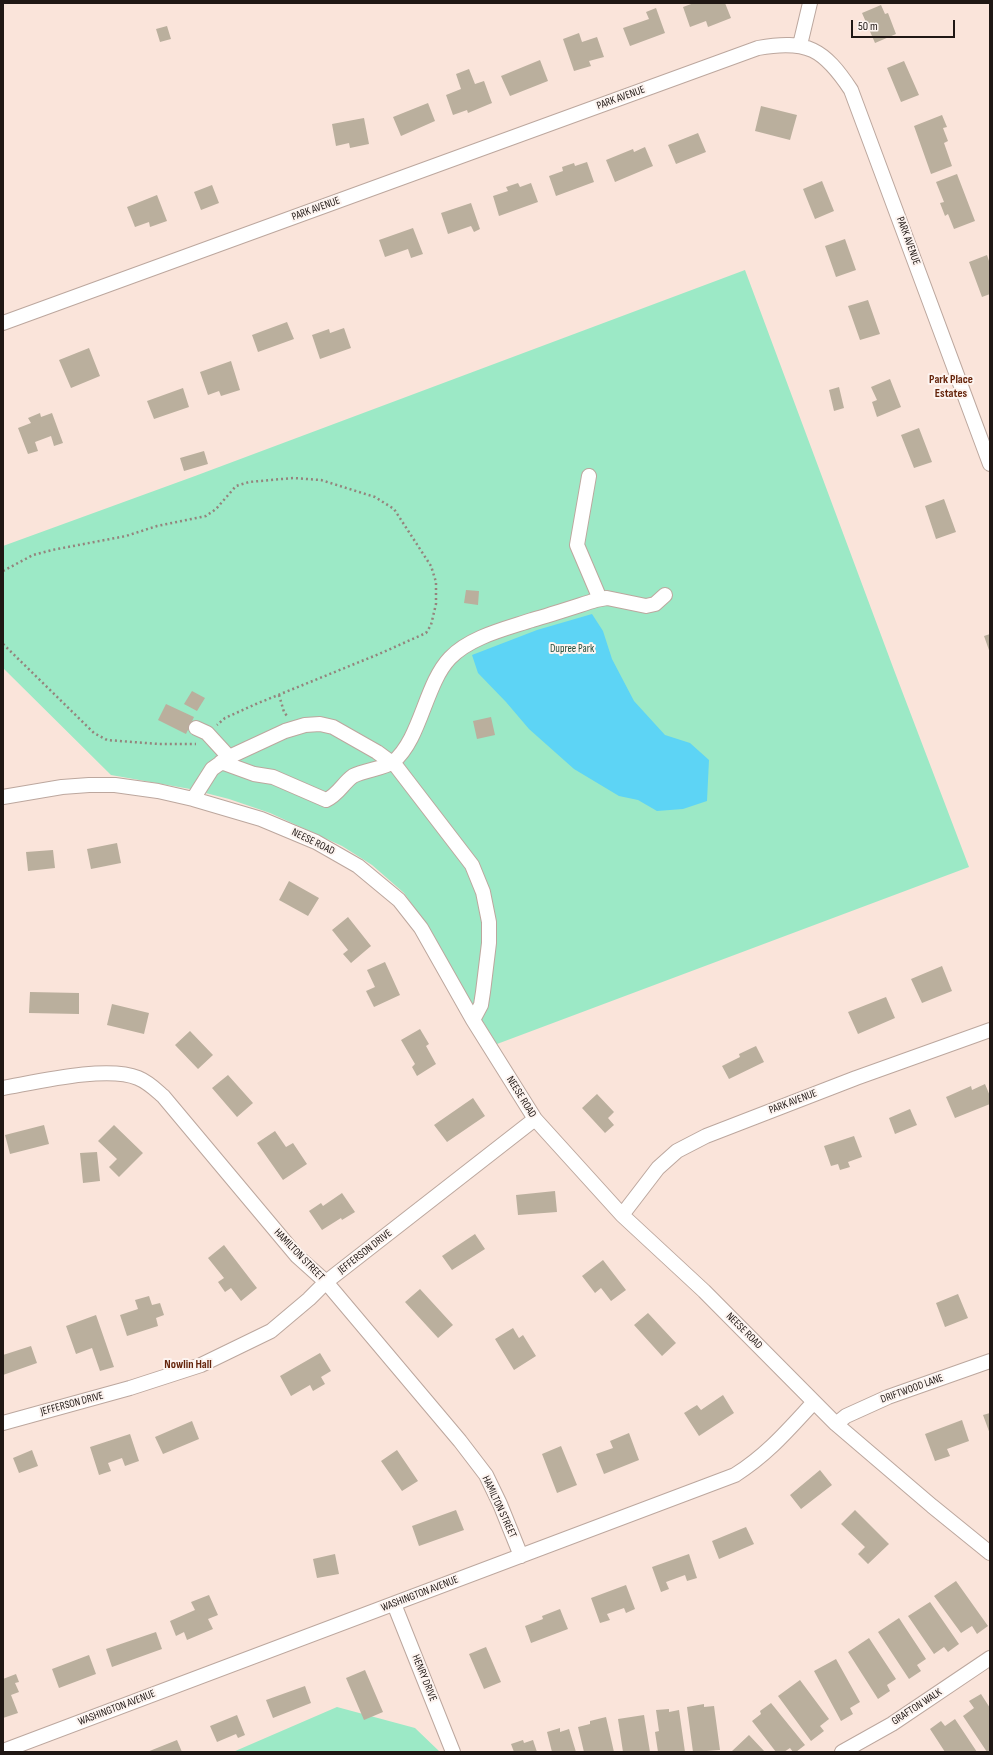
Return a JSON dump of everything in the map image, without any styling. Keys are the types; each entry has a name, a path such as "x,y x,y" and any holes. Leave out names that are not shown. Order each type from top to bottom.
{"street":[{"path":"800,45 810,3"},
{"name":"PARK AVENUE","path":"3,323 747,52 770,46 800,45 814,51 828,60 838,69 851,90 990,464"},
{"path":"589,476 578,544 600,599"},
{"path":"202,731 225,759 254,774 273,777 326,800 334,797 352,777 364,771 392,763 404,750 438,676 450,658 467,646 487,636 600,599 607,598 646,606 655,604 665,595"},
{"path":"193,799 212,769 225,759 285,731 305,725 320,724 333,727 392,763 472,865 483,892 489,922 489,943 481,1005 473,1020"},
{"name":"NEESE ROAD","path":"3,797 62,787 115,785 158,791 193,799 261,819 316,842 358,866 399,900 421,928 473,1020 535,1119 622,1215 704,1291 836,1424 932,1506 990,1553"},
{"name":"PARK AVENUE","path":"622,1215 658,1168 677,1151 706,1136 849,1080 990,1030"},
{"name":"HAMILTON STREET","path":"3,1088 88,1074 116,1073 138,1078 149,1084 189,1126 297,1256 326,1282 460,1441 486,1475 500,1504 521,1556"},
{"name":"JEFFERSON DRIVE","path":"3,1423 130,1388 201,1365 271,1331 309,1299 326,1282 535,1119"},
{"name":"DRIFTWOOD LANE","path":"836,1424 846,1416 888,1397 990,1360"},
{"name":"WASHINGTON AVENUE","path":"3,1751 736,1475 754,1464 771,1449 814,1402"},
{"name":"HENRY DRIVE","path":"394,1604 453,1752"},
{"name":"GRAFTON WALK","path":"842,1752 892,1724 990,1658"}],"path":[{"path":"3,571 33,555 206,516 216,509 236,486 249,482 293,478 321,480 375,497 394,509 430,566 436,582 436,604 431,625 426,633 224,718 202,731 199,744 159,744 107,740 94,733 3,644"},
{"path":"279,695 284,712 296,728"}],"green space":[{"name":"Dupree Park","path":"745,270 969,867 497,1044 470,1001 428,927 404,893 372,865 342,846 270,813 229,799 190,789 111,775 3,668 3,546 195,476"},
{"path":"337,1707 415,1728 440,1752 233,1752"}],"water":[{"path":"592,614 603,631 612,659 634,701 665,735 690,743 709,760 707,801 683,809 657,811 638,800 619,796 574,769 529,729 478,673 472,655 537,630"}],"building":[{"path":"694,3 725,3 731,18 708,27 706,21 690,27 683,7"},
{"path":"881,5 885,14 888,13 896,34 875,43 862,13"},
{"path":"656,8 665,33 630,46 623,28 649,19 646,12"},
{"path":"167,26 171,39 160,42 156,29"},
{"path":"579,33 582,42 597,37 604,57 589,61 591,66 574,71 563,39"},
{"path":"540,60 548,81 510,96 501,76"},
{"path":"904,61 919,95 901,102 887,68"},
{"path":"469,69 475,84 484,81 492,103 468,113 467,110 453,115 446,95 461,89 456,74"},
{"path":"428,103 435,121 401,136 393,117"},
{"path":"761,106 797,115 790,140 755,131"},
{"path":"942,115 947,127 943,128 948,141 944,143 952,166 931,174 914,126"},
{"path":"364,118 369,144 350,148 349,143 336,146 332,124"},
{"path":"698,133 706,152 676,164 668,145"},
{"path":"645,147 653,166 615,182 606,160 633,149 634,152"},
{"path":"587,162 594,182 556,196 549,176 563,171 562,167 574,163 575,166"},
{"path":"957,174 975,221 954,229 948,214 945,216 940,203 944,202 936,182"},
{"path":"822,181 834,211 815,219 803,189"},
{"path":"518,183 520,187 531,183 538,202 499,216 493,196 508,191 506,187"},
{"path":"212,185 219,203 201,210 194,192"},
{"path":"157,195 167,221 150,227 149,222 135,227 127,207"},
{"path":"471,203 480,229 474,232 471,226 448,234 441,213"},
{"path":"413,228 423,254 411,258 408,249 385,257 379,240"},
{"path":"845,239 856,270 836,277 825,246"},
{"path":"987,255 990,264 990,294 982,297 969,262"},
{"path":"868,300 880,334 860,340 848,306"},
{"path":"287,322 294,339 258,352 252,335"},
{"path":"344,328 351,348 320,359 312,335 329,329 330,333"},
{"path":"89,348 100,376 71,388 59,360"},
{"path":"231,361 240,390 221,396 219,391 208,395 200,372"},
{"path":"890,379 901,407 877,417 872,402 877,400 871,387"},
{"path":"839,387 844,408 834,411 829,390"},
{"path":"183,388 189,407 154,419 147,401"},
{"path":"40,413 41,417 52,413 63,443 54,446 51,436 35,442 38,451 28,454 18,428 31,423 28,418"},
{"path":"919,428 932,462 914,468 901,435"},
{"path":"204,451 208,464 184,471 180,458"},
{"path":"944,499 956,532 936,539 925,506"},
{"path":"466,590 479,591 478,605 464,603"},
{"path":"990,634 990,653 984,636"},
{"path":"192,691 205,698 197,711 184,704"},
{"path":"166,704 194,717 186,734 158,720"},
{"path":"491,717 495,735 477,739 473,721"},
{"path":"117,843 121,863 91,869 87,849"},
{"path":"53,850 55,868 28,871 26,852"},
{"path":"289,881 319,898 308,916 279,900"},
{"path":"348,917 371,946 351,963 343,954 348,950 332,930"},
{"path":"385,962 400,995 374,1007 366,991 375,987 367,970"},
{"path":"942,966 952,991 922,1003 911,979"},
{"path":"30,992 79,993 79,1014 29,1013"},
{"path":"886,997 895,1018 858,1034 848,1012"},
{"path":"112,1004 149,1013 144,1034 107,1025"},
{"path":"420,1029 429,1044 426,1046 436,1064 417,1076 412,1067 415,1064 401,1040"},
{"path":"190,1031 213,1055 198,1069 175,1045"},
{"path":"756,1046 764,1062 729,1079 722,1066 740,1057 739,1054"},
{"path":"228,1075 253,1103 237,1117 212,1088"},
{"path":"985,1084 990,1096 990,1104 955,1118 946,1097 971,1086 972,1090"},
{"path":"597,1094 614,1112 608,1118 614,1125 605,1133 582,1108"},
{"path":"473,1098 485,1116 447,1142 434,1125"},
{"path":"910,1109 917,1125 895,1134 889,1118"},
{"path":"44,1125 49,1144 10,1154 5,1135"},
{"path":"114,1125 143,1153 119,1177 109,1167 117,1159 98,1141"},
{"path":"275,1131 286,1147 293,1143 307,1164 283,1180 257,1143"},
{"path":"854,1136 862,1157 848,1162 850,1167 840,1170 838,1164 831,1166 824,1146"},
{"path":"97,1152 100,1181 83,1183 80,1153"},
{"path":"555,1191 557,1212 518,1215 516,1195"},
{"path":"342,1193 355,1212 342,1220 341,1218 322,1230 309,1211 321,1203 323,1206"},
{"path":"475,1234 485,1249 452,1270 442,1256"},
{"path":"224,1245 257,1288 241,1301 231,1288 225,1292 218,1282 224,1278 208,1258"},
{"path":"603,1260 626,1290 611,1301 601,1288 595,1293 582,1276"},
{"path":"420,1289 453,1325 438,1338 405,1302"},
{"path":"958,1294 968,1318 945,1327 936,1303"},
{"path":"149,1296 152,1305 160,1303 164,1315 156,1318 158,1326 127,1336 120,1315 138,1309 135,1300"},
{"path":"648,1313 676,1343 662,1356 634,1325"},
{"path":"96,1315 114,1367 100,1371 92,1348 76,1354 66,1326"},
{"path":"513,1328 519,1338 523,1335 536,1356 514,1370 495,1339"},
{"path":"31,1346 37,1363 3,1375 3,1355"},
{"path":"320,1353 331,1371 321,1377 325,1384 313,1391 310,1385 291,1396 280,1376"},
{"path":"723,1395 734,1413 699,1436 684,1413 697,1405 701,1410"},
{"path":"990,1413 990,1434 983,1415"},
{"path":"962,1420 969,1441 947,1449 950,1456 935,1461 925,1434"},
{"path":"192,1421 199,1439 163,1454 155,1437"},
{"path":"629,1433 639,1460 604,1474 596,1454 613,1448 610,1441"},
{"path":"130,1434 139,1461 125,1466 122,1458 108,1463 111,1471 99,1475 90,1447"},
{"path":"561,1446 577,1485 557,1493 542,1454"},
{"path":"32,1450 38,1466 19,1473 13,1458"},
{"path":"397,1450 418,1481 402,1491 381,1461"},
{"path":"820,1470 832,1485 801,1509 790,1495"},
{"path":"456,1510 464,1530 419,1546 412,1526"},
{"path":"855,1510 889,1544 868,1564 858,1554 865,1547 841,1524"},
{"path":"746,1527 754,1544 719,1559 712,1541"},
{"path":"335,1554 339,1574 317,1578 313,1559"},
{"path":"689,1554 697,1578 687,1581 685,1575 666,1582 669,1589 661,1592 652,1567"},
{"path":"956,1581 988,1626 977,1634 972,1626 961,1633 934,1596"},
{"path":"626,1585 635,1609 626,1613 624,1608 607,1614 610,1620 600,1623 591,1598"},
{"path":"209,1595 218,1615 208,1619 213,1629 187,1640 184,1632 176,1636 170,1621 195,1610 191,1602"},
{"path":"930,1602 959,1644 948,1652 944,1647 934,1654 908,1616"},
{"path":"560,1609 568,1629 531,1643 525,1626 543,1619 542,1616"},
{"path":"899,1618 926,1659 917,1665 921,1671 909,1679 878,1632"},
{"path":"156,1632 162,1649 112,1667 106,1649"},
{"path":"869,1638 896,1679 887,1685 890,1691 878,1699 848,1652"},
{"path":"486,1647 501,1682 484,1689 469,1654"},
{"path":"89,1655 96,1674 59,1688 52,1669"},
{"path":"836,1659 860,1702 850,1708 853,1714 841,1721 814,1671"},
{"path":"365,1670 383,1712 364,1720 346,1678"},
{"path":"16,1674 19,1682 15,1683 19,1692 11,1695 18,1713 3,1718 3,1679"},
{"path":"800,1680 829,1719 820,1726 824,1731 811,1741 778,1696"},
{"path":"305,1686 311,1703 273,1718 266,1700"},
{"path":"981,1694 990,1708 990,1752 987,1752 963,1716 974,1708 969,1701"},
{"path":"771,1703 805,1745 796,1752 793,1752 790,1748 784,1752 776,1752 752,1721 761,1714 760,1711"},
{"path":"704,1704 704,1707 714,1706 720,1750 693,1752 687,1707"},
{"path":"669,1709 669,1712 679,1710 685,1752 658,1752 655,1732 659,1731 656,1710"},
{"path":"237,1715 245,1735 238,1738 236,1734 217,1742 210,1726"},
{"path":"644,1715 650,1752 623,1752 618,1719"},
{"path":"606,1717 614,1752 584,1752 578,1727 590,1724 590,1721"},
{"path":"955,1719 977,1752 945,1752 930,1729 941,1721 945,1726"},
{"path":"560,1728 560,1732 569,1729 576,1752 552,1752 547,1732"},
{"path":"749,1735 765,1752 731,1752"},
{"path":"177,1740 182,1752 147,1752"},
{"path":"523,1740 524,1743 533,1740 537,1752 514,1752 511,1744"}],"district":[{"name":"Park Place Estates","path":"951,387"},
{"name":"Nowlin Hall","path":"188,1365"}]}
